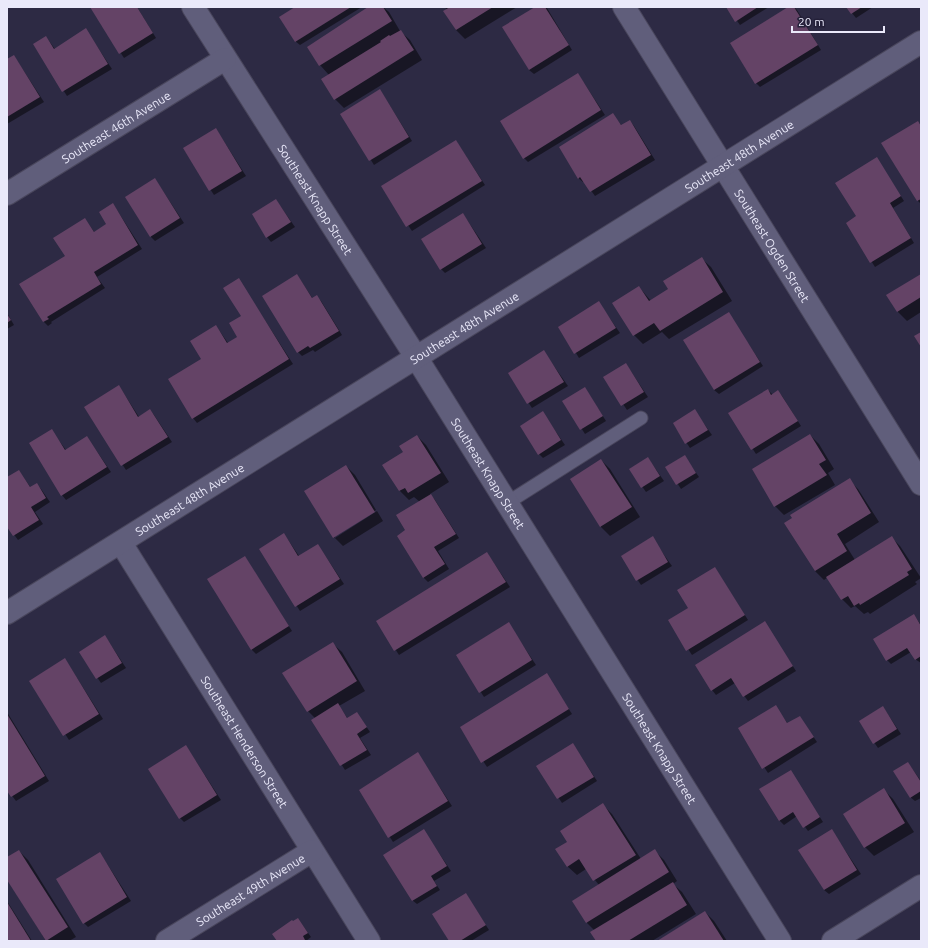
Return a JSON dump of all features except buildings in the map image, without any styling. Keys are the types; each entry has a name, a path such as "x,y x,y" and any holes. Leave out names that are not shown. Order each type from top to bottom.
{"street":[{"name":"Southeast Knapp Street","path":"193,7 416,357 780,941"},
{"name":"Southeast Ogden Street","path":"624,7 921,484"},
{"name":"Southeast 48th Avenue","path":"7,613 921,42"},
{"name":"Southeast 46th Avenue","path":"7,194 225,59"},
{"name":"Southeast Henderson Street","path":"121,543 369,941"},
{"name":"Southeast 49th Avenue","path":"167,941 312,851"},
{"path":"834,941 921,886"}],"lane":[{"path":"506,503 641,418"}]}
